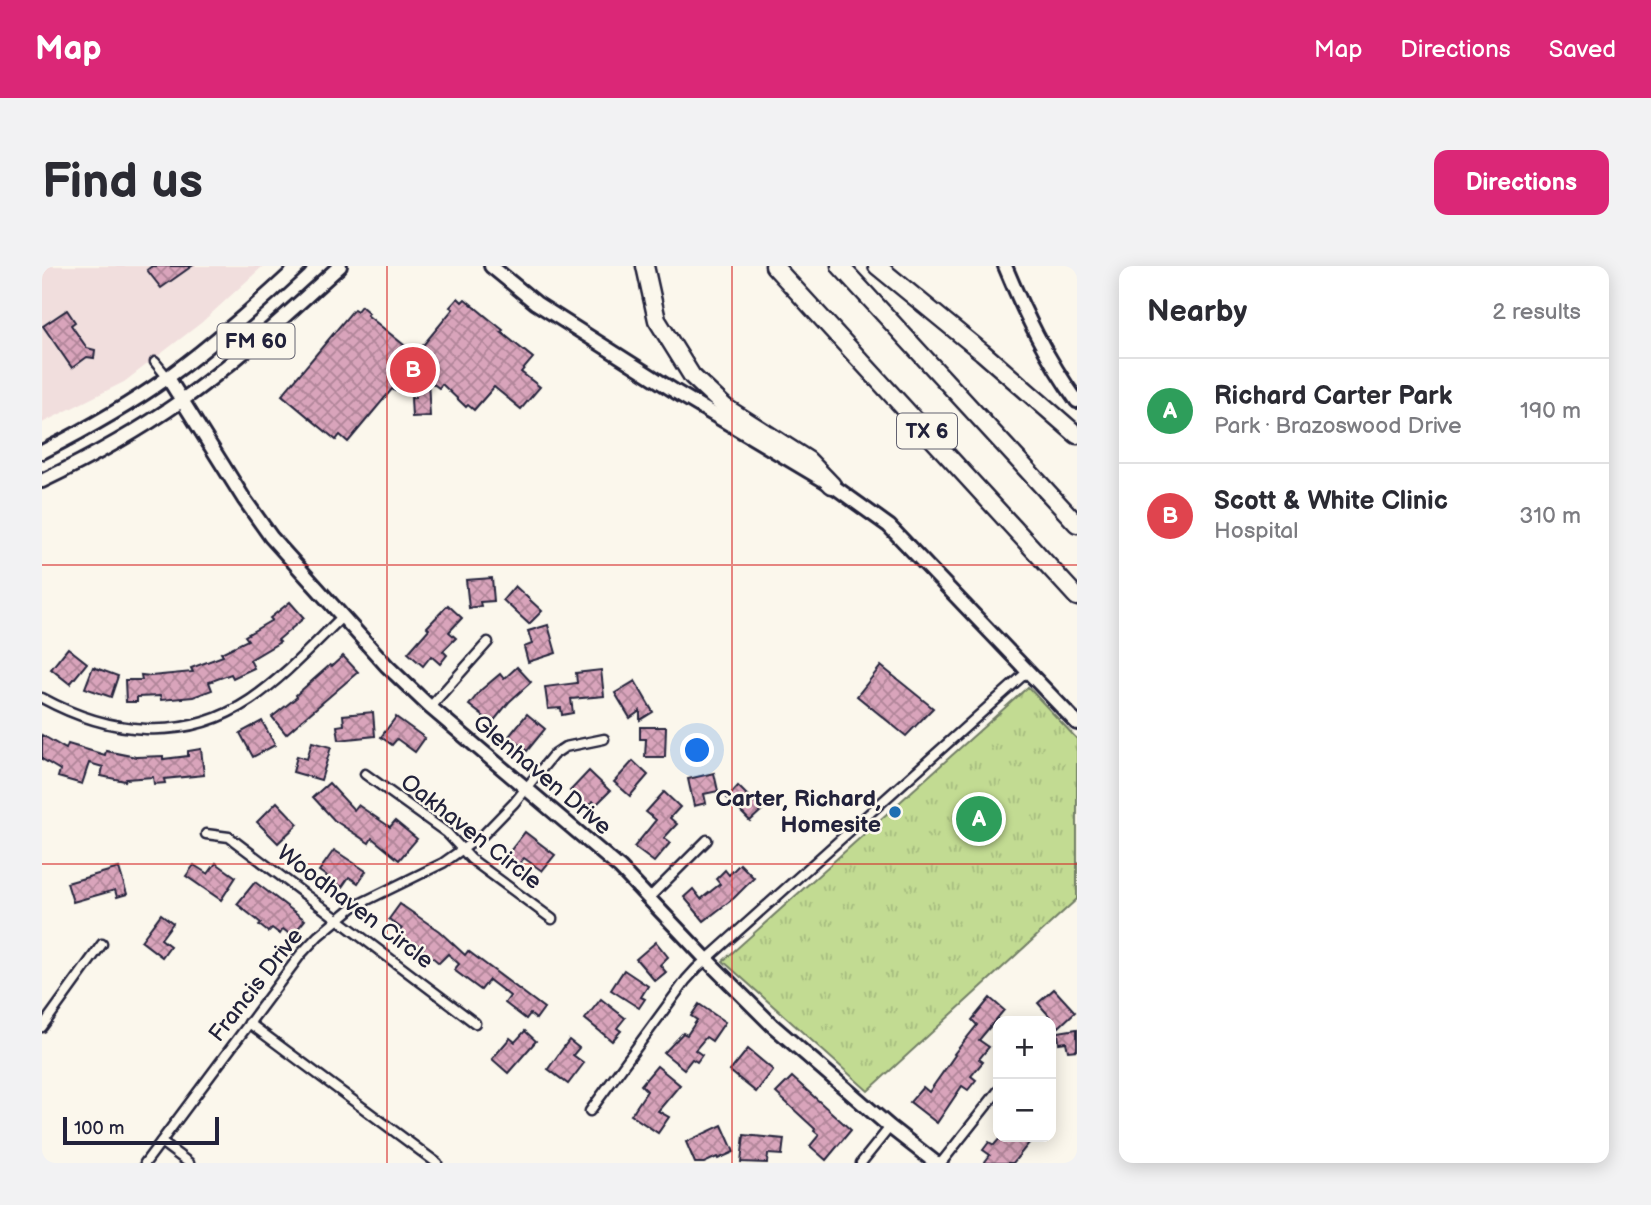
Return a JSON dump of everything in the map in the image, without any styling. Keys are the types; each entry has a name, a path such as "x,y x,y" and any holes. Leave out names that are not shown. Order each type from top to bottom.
{"highway":[{"path":"645,266 657,320 692,376 724,407 808,460 832,485"},
{"name":"TX 6","path":"774,266 1077,597"},
{"name":"TX 6","path":"840,266 1077,524"},
{"path":"877,266 1077,435"}],"main road":[{"name":"FM 60","path":"42,452 93,425 168,378 299,266"},
{"name":"FM 60","path":"42,481 118,441 183,400 233,361 340,266"},
{"path":"491,266 536,303 676,392 832,485 889,526 1077,723"},
{"path":"1005,266 1029,323 1077,401"},
{"name":"Glenhaven Drive","path":"168,378 271,537 341,618 387,666 430,707 621,868 772,1025 890,1127 938,1163"}],"street":[{"path":"155,362 168,378"},
{"path":"42,698 88,720 111,726 143,729 192,725 218,717 248,701 273,682 341,618"},
{"path":"430,707 488,642"},
{"path":"590,1111 686,980 1027,672"},
{"name":"Francis Drive","path":"145,1163 301,954 362,902 443,863 464,849 503,816 545,762 559,751 565,747 604,739"},
{"name":"Oakhaven Circle","path":"365,774 447,834 477,863 552,919"},
{"name":"Woodhaven Circle","path":"206,834 229,837 475,1023"},
{"path":"649,897 707,840"},
{"path":"42,1027 103,944"},
{"path":"249,1023 437,1163"},
{"path":"938,1163 993,1097"},
{"path":"861,1163 890,1127"},
{"path":"161,1142 189,1163"}],"shaded area":[{"path":"42,266 263,266 201,323 124,382 42,423"}],"green space":[{"path":"1028,687 1077,739 1077,899 868,1091 723,961"}],"building":[{"path":"152,266 192,266 161,288 147,270"},
{"path":"458,298 462,302 465,299 533,358 521,372 540,387 521,409 494,387 474,410 468,405 466,407 442,384 439,388 428,380 430,416 412,417 411,398 415,398 413,369 395,391 392,389 348,442 340,435 336,440 282,395 354,309 357,311 361,306 369,313 367,315 409,349 420,349 453,309 450,307"},
{"path":"67,310 75,322 71,325 87,348 95,350 94,358 87,357 72,368 43,326"},
{"path":"492,578 494,601 480,602 481,606 469,608 466,580"},
{"path":"515,586 542,611 529,624 503,600"},
{"path":"290,602 304,618 278,640 280,642 250,660 254,668 233,678 231,674 209,682 212,690 193,697 161,700 160,696 137,697 137,702 126,702 125,680 142,680 141,675 193,672 191,668 223,656 221,653 248,640 245,636 272,620 270,618"},
{"path":"448,605 462,618 449,632 456,638 443,651 447,655 440,664 431,656 423,666 408,653"},
{"path":"548,625 556,653 528,662 524,647 532,644 528,631"},
{"path":"68,648 87,663 70,684 51,669"},
{"path":"343,656 358,672 286,734 272,717"},
{"path":"881,666 933,708 906,736 857,696"},
{"path":"93,667 118,676 111,697 85,688"},
{"path":"517,667 531,682 509,702 492,723 469,705 481,690 500,674 504,679"},
{"path":"601,670 604,696 571,699 573,713 562,715 561,708 548,709 545,687 577,683 576,673"},
{"path":"635,681 653,712 640,720 640,711 630,718 615,693"},
{"path":"373,712 375,736 339,740 337,726 344,725 343,715"},
{"path":"527,714 545,729 527,751 509,736"},
{"path":"396,717 425,738 415,752 397,739 392,745 381,737"},
{"path":"262,721 275,745 253,757 240,733"},
{"path":"640,727 666,727 665,757 645,757 646,739 640,739"},
{"path":"42,735 66,749 68,744 105,755 106,751 136,757 163,756 163,759 188,756 188,751 201,749 204,775 164,779 165,783 154,784 153,777 125,781 101,776 103,767 89,763 82,784 58,777 60,770 42,759"},
{"path":"312,742 331,747 321,780 293,772 297,756 307,759"},
{"path":"633,761 648,775 630,796 614,782"},
{"path":"589,771 610,791 596,805 593,801 587,807 570,791"},
{"path":"714,773 718,791 704,794 706,803 694,806 688,779"},
{"path":"329,783 354,810 358,805 390,827 395,821 417,839 399,860 372,838 369,843 334,820 313,797"},
{"path":"738,786 762,810 750,821 727,798"},
{"path":"664,792 680,807 670,818 677,824 664,838 670,843 654,862 634,847 656,820 646,812"},
{"path":"277,802 298,824 278,843 257,822"},
{"path":"525,832 555,855 542,871 524,858 519,864 507,855"},
{"path":"334,850 366,871 358,883 349,877 342,887 319,871"},
{"path":"216,863 236,877 221,900 186,876 194,865 208,874"},
{"path":"740,864 754,878 734,898 704,921 684,897 693,889 701,899 720,884 716,879 725,870 729,875"},
{"path":"119,868 127,894 117,897 115,890 73,902 67,883"},
{"path":"255,882 305,920 292,936 283,929 280,934 272,928 268,932 237,904"},
{"path":"400,904 439,931 465,955 468,951 544,1008 536,1019 530,1014 526,1019 505,1003 510,996 489,980 481,990 454,970 459,964 448,954 439,963 417,944 415,946 398,934 402,929 389,919"},
{"path":"161,914 173,923 161,939 170,946 162,957 141,941"},
{"path":"656,942 668,957 660,965 666,972 655,981 636,959"},
{"path":"624,970 648,986 641,997 645,999 639,1008 611,990"},
{"path":"1054,989 1075,1012 1059,1027 1056,1016 1049,1016 1038,1003"},
{"path":"990,998 1004,1010 999,1016 993,1016 993,1023 979,1040 989,1047 979,1059 983,1062 971,1076 976,1080 968,1090 962,1086 937,1123 910,1102 923,1087 929,1092 977,1025 972,1020"},
{"path":"601,999 625,1018 617,1028 621,1031 612,1041 585,1019"},
{"path":"699,1004 725,1022 712,1041 706,1037 695,1050 702,1055 697,1062 692,1059 684,1069 664,1053 683,1033 687,1035 697,1020 691,1016"},
{"path":"1077,1029 1077,1050 1068,1051 1066,1042 1059,1043 1058,1032"},
{"path":"525,1031 536,1041 508,1073 492,1059 510,1038 515,1042"},
{"path":"569,1040 579,1048 573,1055 584,1063 568,1084 548,1069"},
{"path":"748,1049 773,1070 756,1092 730,1071"},
{"path":"657,1066 680,1085 658,1111 669,1117 658,1133 631,1115 647,1091 641,1085"},
{"path":"792,1077 851,1130 826,1160 810,1146 819,1135 815,1129 776,1093"},
{"path":"722,1125 734,1152 704,1163 695,1163 686,1142"},
{"path":"744,1135 784,1139 782,1155 768,1154 767,1163 741,1162"},
{"path":"989,1142 994,1145 997,1142 1030,1142 1013,1163 984,1163 990,1155 983,1150"}],"place":[{"name":"Scott & White Clinic","path":"413,370"},
{"name":"Carter, Richard, Homesite","path":"895,812"},
{"name":"Richard Carter Park","path":"979,819"}]}
